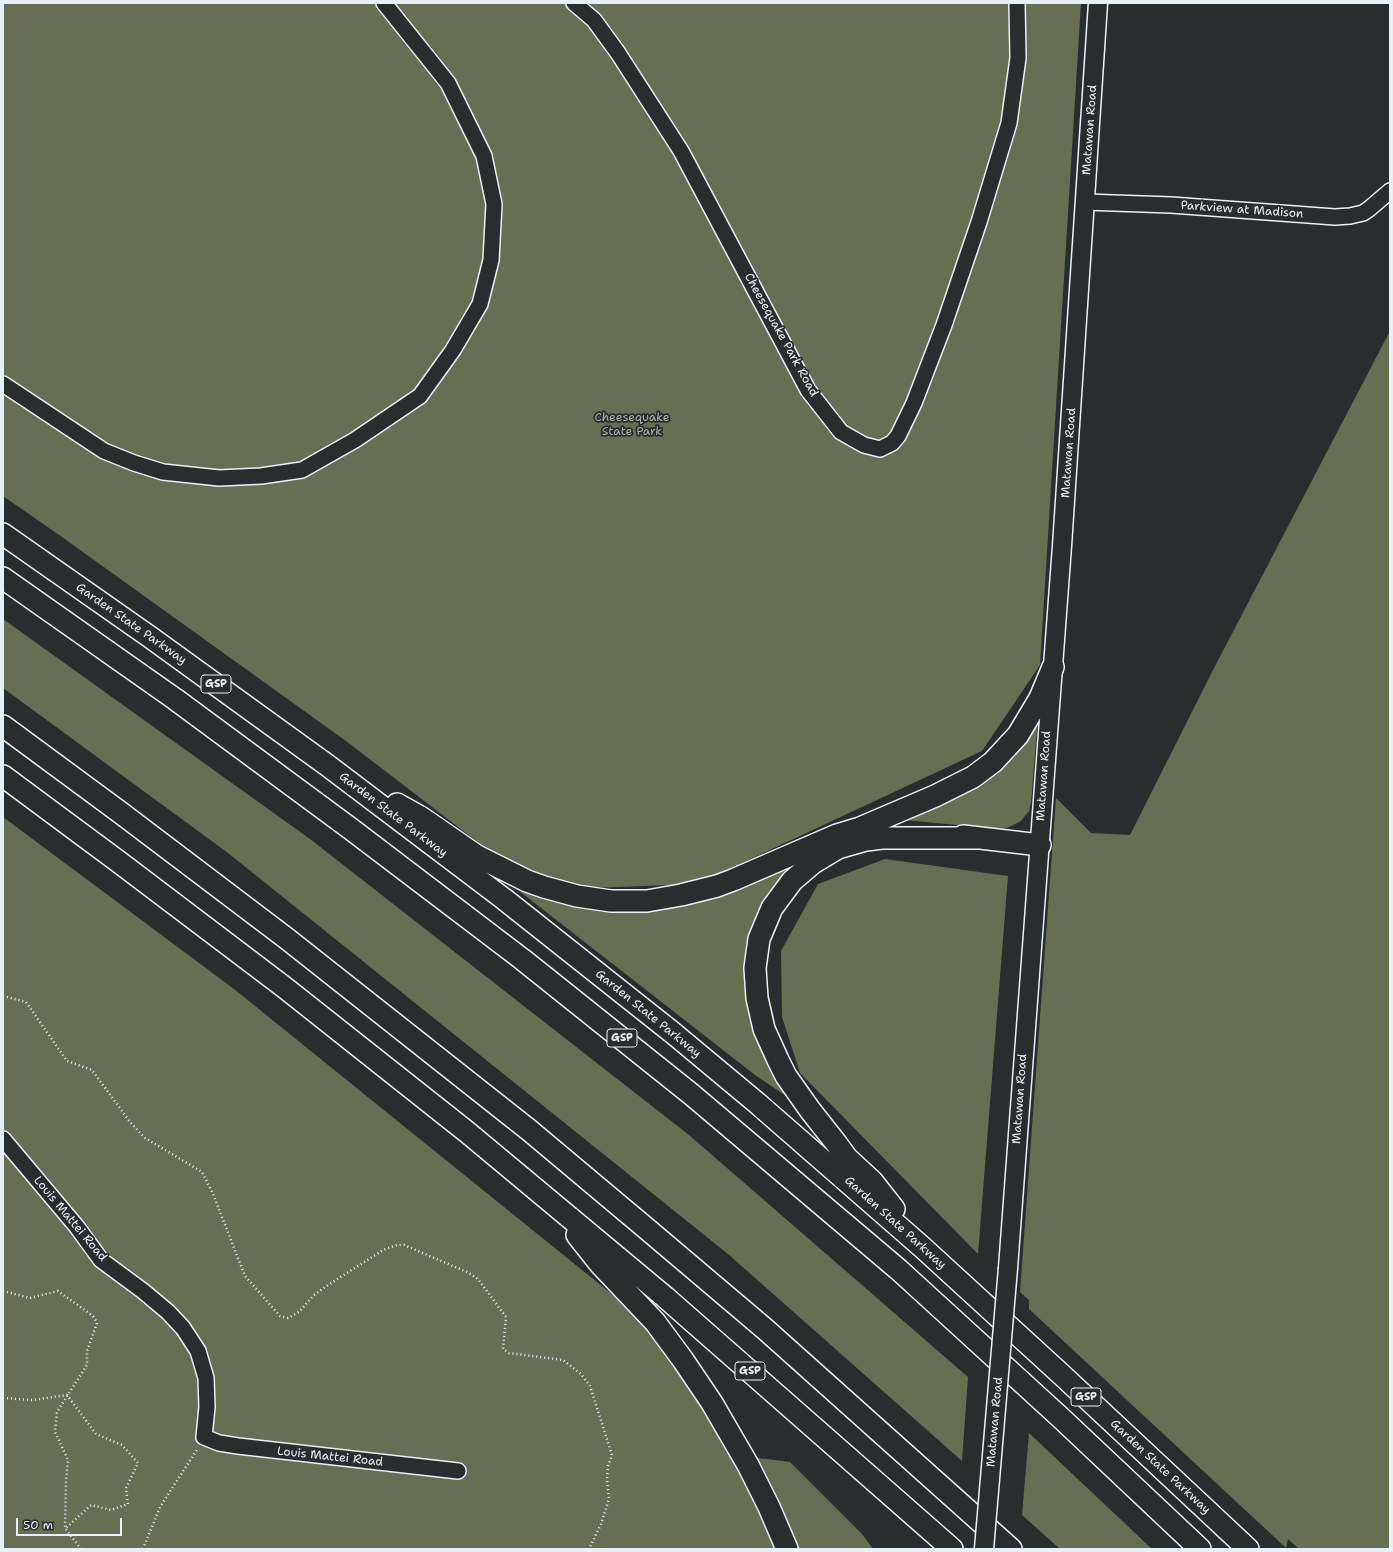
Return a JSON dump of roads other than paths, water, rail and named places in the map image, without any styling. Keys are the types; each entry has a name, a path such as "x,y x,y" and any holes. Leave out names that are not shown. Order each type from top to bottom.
{"highway":[{"name":"Garden State Parkway","path":"3,534 150,637 327,765 510,904 673,1034 757,1103 922,1247 1248,1549"},
{"name":"GSP","path":"3,578 187,707 351,829 605,1024 691,1094 905,1275 1200,1549"},
{"path":"327,765 422,818 472,852 510,873 544,887 594,899 611,901 647,901 698,892 734,880 837,835 860,828 973,777 993,762 1010,745 1026,723 1040,698 1052,667"},
{"path":"3,726 280,933 529,1130 759,1324 1012,1549"},
{"name":"GSP","path":"3,776 284,987 545,1196 716,1341 952,1549"},
{"path":"860,828 884,826 912,827 977,838 1040,845"},
{"path":"922,1247 872,1181 847,1158 786,1076 771,1044 760,1013 756,985 756,954 765,923 772,908 782,894 803,870 838,848 866,840 898,838 977,838"},
{"path":"545,1196 600,1264 655,1322 683,1360 712,1403 744,1458 769,1507 787,1549"}],"main road":[{"name":"Matawan Road","path":"984,1549 1008,1268 1040,845 1062,546 1098,3"}],"street":[{"path":"3,384 104,450 134,463 163,472 219,478 261,476 302,470 355,440 420,396 453,350 480,304 491,260 494,204 484,156 448,83 384,3"},
{"name":"Cheesequake Park Road","path":"574,3 594,20 618,53 681,151 808,390 841,432 864,445 880,449 892,443 898,436 916,396 944,325 979,222 1009,123 1018,58 1017,3"},
{"name":"Parkview at Madison","path":"1085,202 1335,217 1350,216 1363,212 1369,209 1390,191"},
{"name":"Louis Mattei Road","path":"3,1139 77,1227 101,1260 143,1291 168,1312 183,1328 198,1351 206,1378 207,1407 204,1437 238,1446 458,1471"}],"park label":[{"name":"Cheesequake State Park","path":"632,425"}]}
